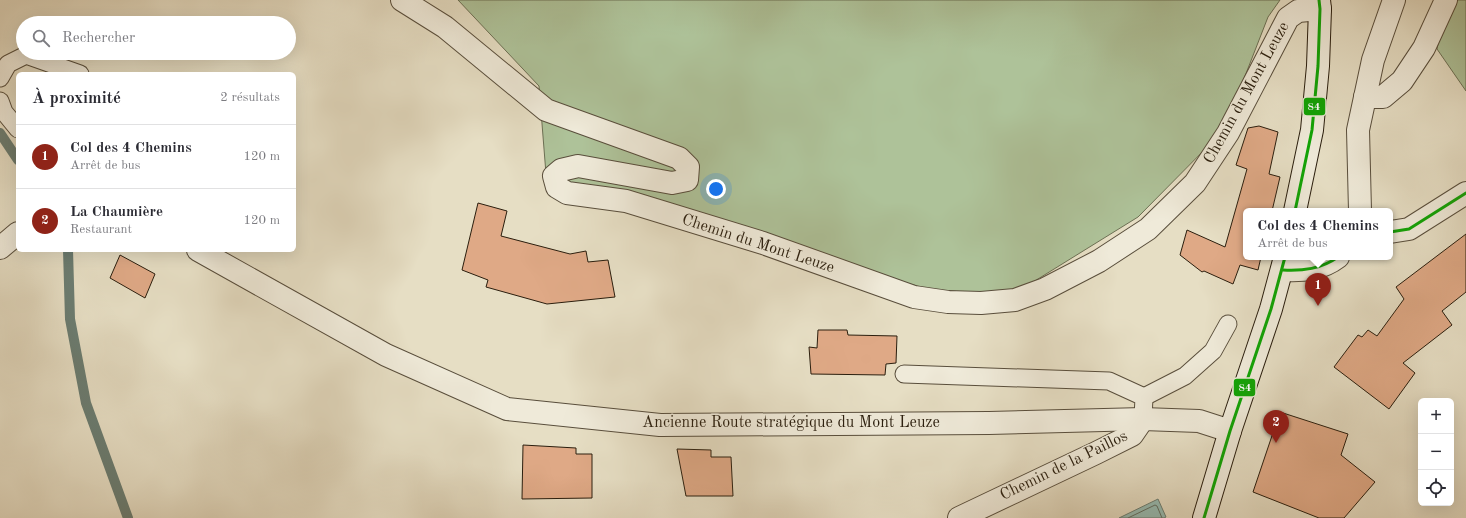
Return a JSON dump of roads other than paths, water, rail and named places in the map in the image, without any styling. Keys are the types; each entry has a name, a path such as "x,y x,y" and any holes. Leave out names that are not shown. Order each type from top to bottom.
{"street":[{"name":"Chemin du Mont Leuze","path":"402,0 445,27 546,110 679,158 688,167 687,180 672,183 578,166 561,170 554,176 557,187 567,192 626,201 763,244 914,297 948,302 981,303 1015,300 1045,289 1099,261 1148,229 1196,183 1228,133 1288,18 1298,11 1319,4"},
{"path":"1360,208 1358,130 1373,60 1394,0"},
{"path":"1364,97 1383,97 1402,81 1424,48 1446,0"},
{"path":"1296,208 1312,130 1318,66 1319,4"},
{"path":"1393,232 1408,229 1466,193"},
{"path":"0,248 16,235"},
{"name":"Ancienne Route stratégique du Mont Leuze","path":"202,252 386,355 507,409 660,425 989,423 1144,419 1198,421 1230,431"},
{"path":"1204,518 1230,431 1284,263 1300,271 1313,269 1334,260"},
{"name":"Chemin de la Paillos","path":"959,518 1132,435 1144,419"}],"lane":[{"path":"0,78 8,64 16,60"},
{"path":"40,60 74,72"},
{"path":"0,101 4,112 16,127"},
{"path":"1144,397 1185,376 1213,351 1228,324"},
{"path":"904,374 1110,381 1144,397"},
{"path":"1144,397 1144,419"}],"water":[{"path":"1158,499 1166,517 1164,518 1119,518"}],"waterway":[{"path":"0,133 16,157"},
{"path":"68,252 70,319 86,403 128,518"}],"place":[{"name":"Col des 4 Chemins","path":"1318,306"},
{"name":"La Chaumière","path":"1276,443"}]}
